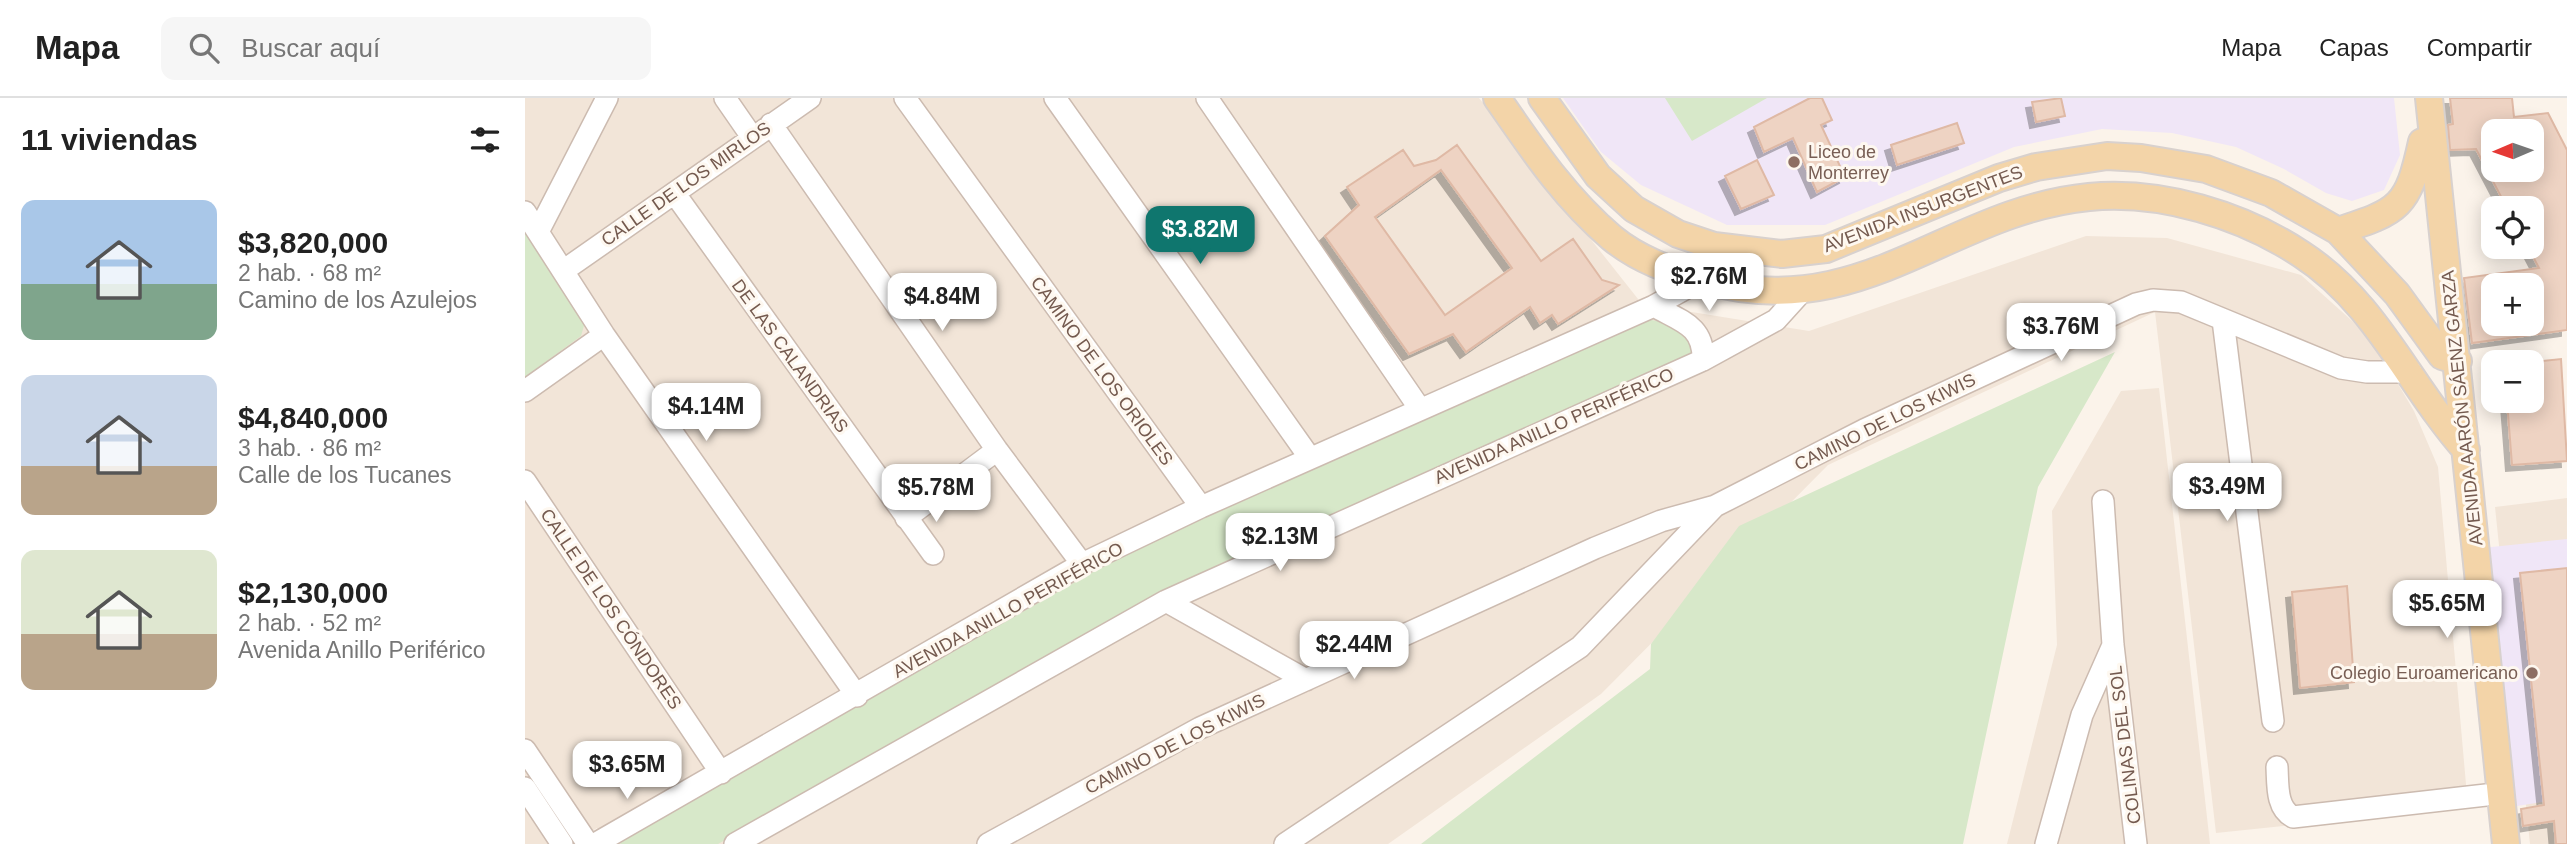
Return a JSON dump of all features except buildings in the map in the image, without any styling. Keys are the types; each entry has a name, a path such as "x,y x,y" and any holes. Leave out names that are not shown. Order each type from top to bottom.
{"main road":[{"path":"1497,98 1550,175 1614,239 1662,268 1751,291 1775,292 1859,279 2029,211 2089,197 2150,199 2205,211 2245,225 2304,256 2367,312 2458,441"},
{"name":"AVENIDA INSURGENTES","path":"1542,98 1598,176 1634,209 1678,234 1714,246 1782,254 1826,249 1999,178 2036,167 2107,156 2175,162 2235,177 2307,211 2338,231 2397,294 2450,358"},
{"name":"AVENIDA AARÓN SÁENZ GARZA","path":"2416,98 2450,358"},
{"name":"AVENIDA AARÓN SÁENZ GARZA","path":"2429,98 2490,844"},
{"path":"2338,231 2396,208 2415,177 2422,142"},
{"name":"AVENIDA AARÓN SÁENZ GARZA","path":"2458,441 2506,844"}],"street":[{"path":"539,230 607,98"},
{"path":"725,98 752,137"},
{"name":"CALLE DE LOS MIRLOS","path":"563,271 810,98"},
{"name":"CAMINO DE LOS ORIOLES","path":"905,98 1201,507"},
{"path":"1055,98 1310,458"},
{"path":"1206,98 1420,409"},
{"path":"771,124 997,450 1082,565"},
{"name":"DE LAS CALANDRIAS","path":"675,194 933,555"},
{"path":"525,212 604,335 857,696"},
{"name":"AVENIDA ANILLO PERIFÉRICO","path":"597,843 1082,565 1201,507 1654,306 1702,280"},
{"name":"AVENIDA ANILLO PERIFÉRICO","path":"735,844 1166,601 1703,359 1776,320 1805,288"},
{"name":"CAMINO DE LOS KIWIS","path":"988,844 1188,734 1595,548 1661,521 1715,506 1864,430 2136,304 2153,300 2181,302 2341,368 2367,372 2411,372"},
{"path":"1654,306 1693,326 1701,339 1703,359"},
{"path":"2224,320 2273,721"},
{"path":"525,391 604,335"},
{"path":"906,518 997,450"},
{"name":"CALLE DE LOS CÓNDORES","path":"525,481 721,773"},
{"name":"COLINAS DEL SOL","path":"2103,501 2113,645 2136,844"},
{"name":"CAMINO DE LOS KIWIS","path":"1285,844 1580,647 1715,506"},
{"path":"1166,601 1306,680"},
{"path":"2046,844 2082,715 2113,645"},
{"path":"2082,715 2104,711 2123,722"},
{"path":"525,750 597,843"},
{"path":"2277,767 2279,798 2285,813 2293,817 2486,795"},
{"path":"525,788 562,844"}],"shaded area":[{"path":"525,98 1479,98 1642,304 1809,331 2086,236 2167,238 2301,275 2370,337 2414,411 2438,467 2468,807 2216,833 2155,312 1828,465 1601,694 1388,844 606,844 597,828 569,844 525,844"},
{"name":"Liceo de Monterrey","path":"1563,98 2394,98 2400,155 2384,190 2352,201 2326,193 2284,169 2236,147 2172,133 2102,129 2014,147 1825,225 1727,225 1641,185 1601,152"},
{"path":"2159,388 2210,844 2007,844 2057,645 2052,511 2121,391"},
{"name":"Colegio Euroamericano","path":"2567,498 2567,844 2530,844 2495,507"},
{"name":"Colegio Euroamericano","path":"2567,539 2567,798 2511,807 2482,548"}],"green space":[{"path":"1665,98 1767,98 1692,141"},
{"path":"525,226 586,319 581,336 525,377"},
{"path":"1647,319 1685,327 1695,355 925,727 718,844 620,844 627,836 1130,551"},
{"path":"2115,352 2038,487 1963,844 1421,844 1650,669 1651,644 1739,526"}],"place":[{"name":"Liceo de Monterrey","path":"1794,162"},
{"name":"Colegio Euroamericano","path":"2532,673"}]}
